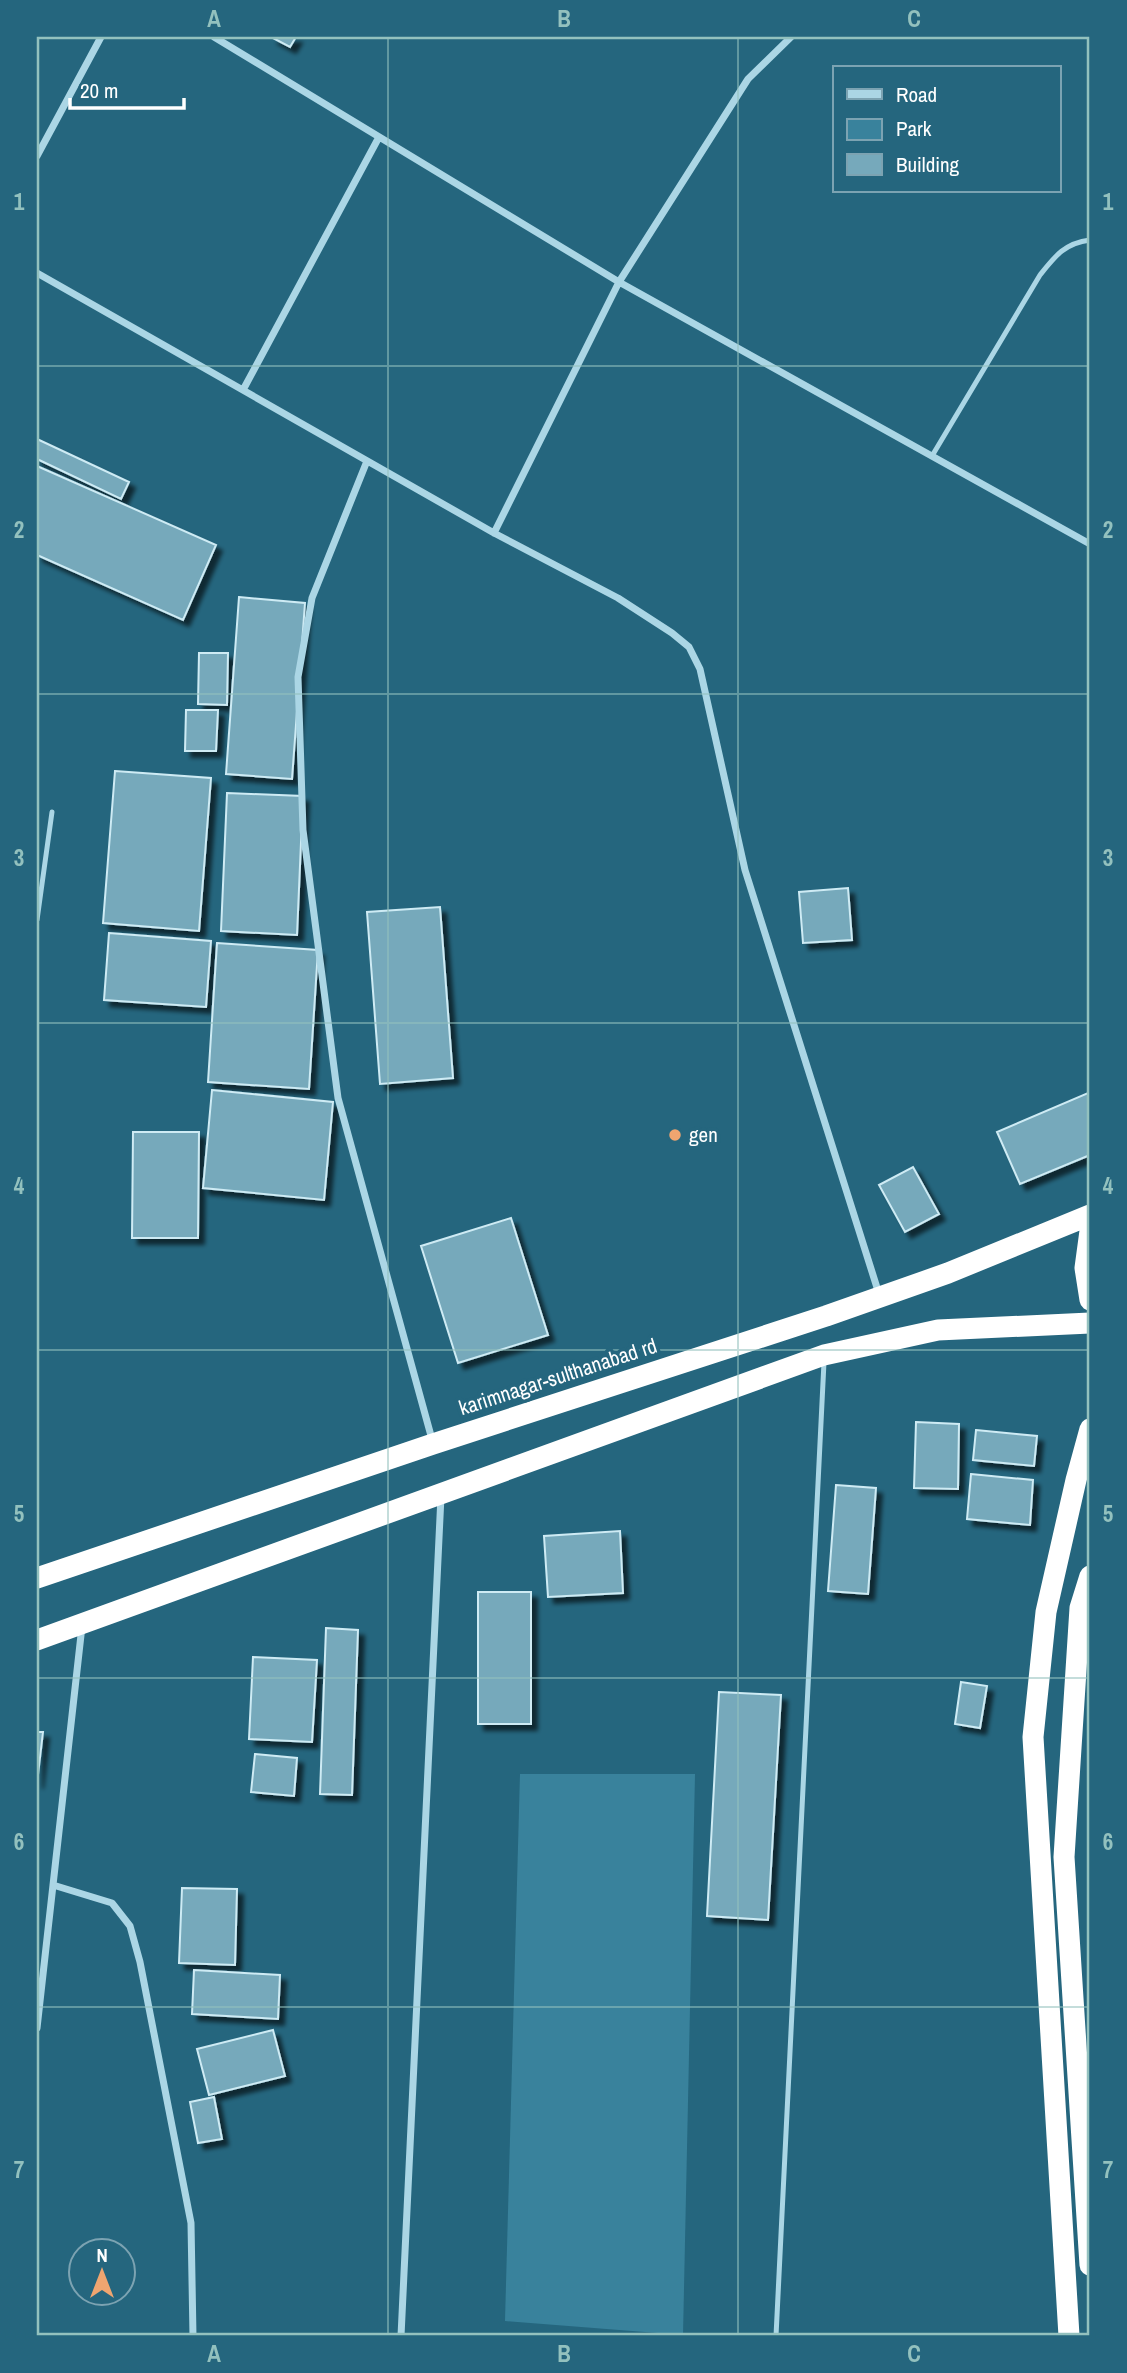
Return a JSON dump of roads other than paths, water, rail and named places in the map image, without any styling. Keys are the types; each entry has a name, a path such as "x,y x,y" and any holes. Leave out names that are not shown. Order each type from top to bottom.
{"highway":[{"name":"karimnagar-sulthanabad rd","path":"37,1578 880,1297 948,1273 1090,1215"},
{"path":"1090,1231 1085,1268 1090,1300"},
{"path":"37,1640 824,1355 938,1330 1090,1323"},
{"path":"1069,2336 1033,1737 1046,1612 1090,1429"},
{"path":"1090,1576 1080,1608 1064,1857 1090,2265"}],"street":[{"path":"37,156 101,37"},
{"path":"214,37 618,282 1090,544"},
{"path":"495,533 618,282 748,79 791,37"},
{"path":"243,390 379,137"},
{"path":"37,273 495,533 618,598 689,647 700,669 745,870 880,1297"},
{"path":"367,461 312,598 298,677 303,830 338,1098 433,1444"},
{"path":"401,2336 441,1495"},
{"path":"37,2028 82,1625"},
{"path":"53,1885 112,1903 130,1926 140,1962 191,2223 193,2336"}],"lane":[{"path":"932,456 1040,275 1056,255 1074,242 1090,240"},
{"path":"37,920 52,812"},
{"path":"776,2336 824,1355"}],"place":[{"name":"gen","path":"675,1135"}]}
